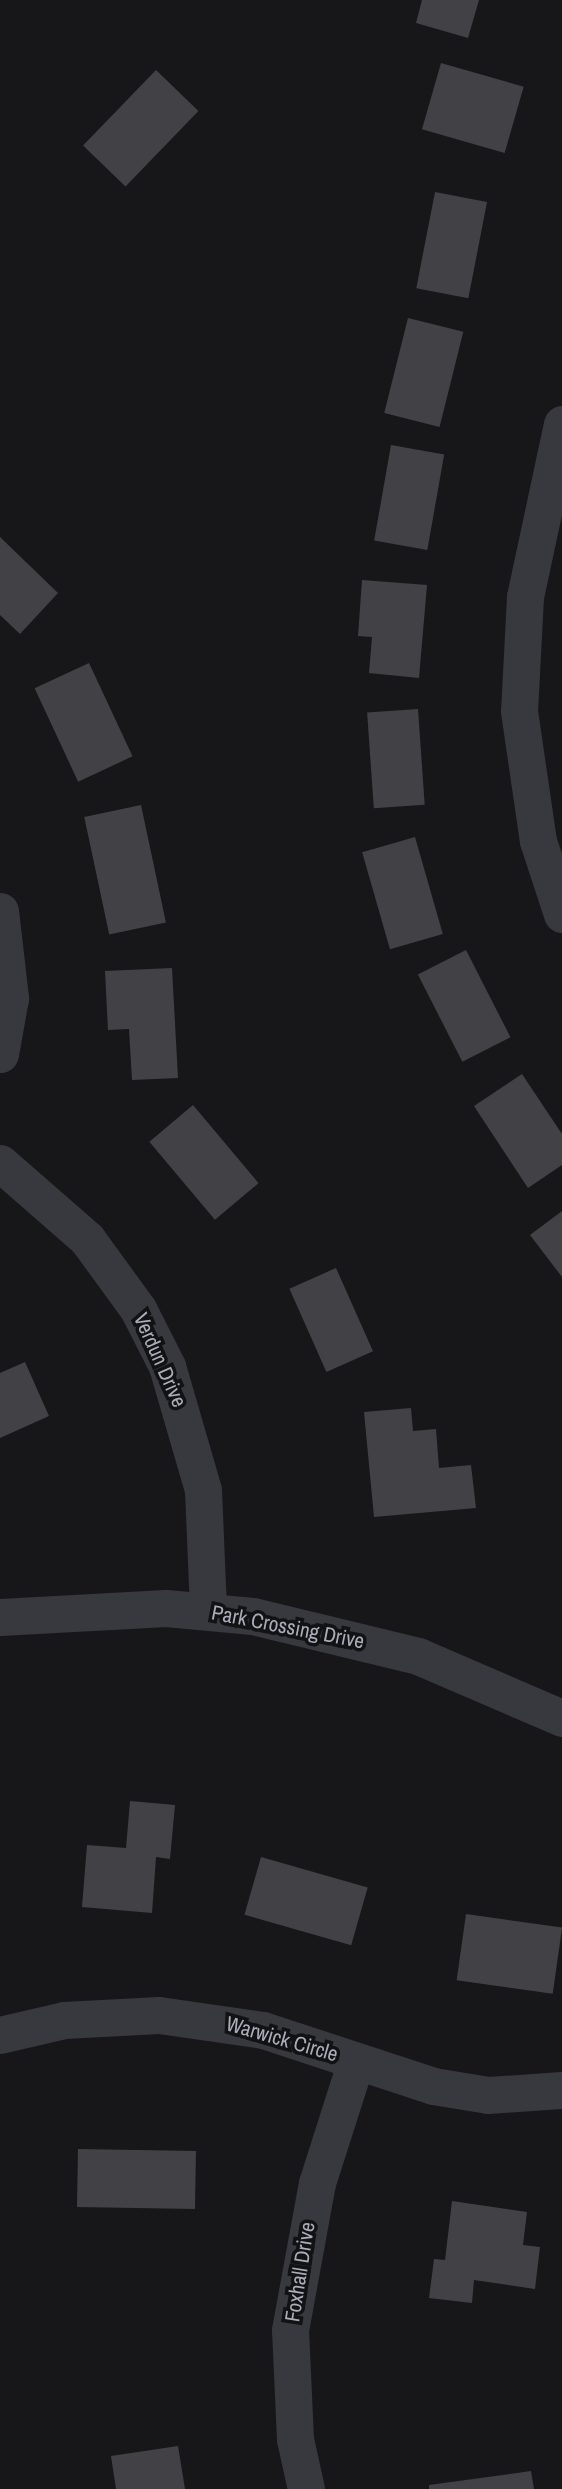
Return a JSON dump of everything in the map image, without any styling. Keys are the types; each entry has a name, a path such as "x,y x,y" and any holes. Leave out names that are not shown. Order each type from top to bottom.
{"street":[{"path":"562,424 525,597 519,711 538,841 562,914"},
{"path":"0,911 10,998 0,1054"},
{"name":"Verdun Drive","path":"0,1163 87,1239 138,1309 166,1366 203,1490 208,1611"},
{"name":"Park Crossing Drive","path":"0,1617 91,1609 208,1611 333,1631 418,1656 562,1718"},
{"name":"Warwick Circle","path":"0,2035 64,2020 159,2014 241,2025 433,2086 488,2095 562,2090"},
{"name":"Foxhall Drive","path":"306,2489 295,2439 290,2330 317,2183 356,2061"}],"building":[{"path":"422,0 479,0 468,38 416,23"},
{"path":"441,63 524,87 505,153 422,129"},
{"path":"156,70 198,111 126,187 83,146"},
{"path":"435,192 487,202 468,298 416,288"},
{"path":"408,318 463,332 440,427 384,413"},
{"path":"391,445 444,454 427,550 374,541"},
{"path":"0,537 58,593 20,634 0,615"},
{"path":"362,580 427,585 419,678 369,673 372,637 358,636"},
{"path":"89,663 133,756 78,782 35,688"},
{"path":"418,709 425,805 374,808 367,713"},
{"path":"141,805 166,922 109,934 84,817"},
{"path":"415,837 443,934 390,949 362,852"},
{"path":"466,950 510,1037 462,1062 418,975"},
{"path":"172,968 178,1078 132,1080 129,1029 108,1030 105,971"},
{"path":"522,1074 562,1134 562,1165 528,1188 474,1106"},
{"path":"193,1105 259,1183 215,1220 149,1142"},
{"path":"562,1211 562,1277 530,1235"},
{"path":"336,1268 373,1351 326,1372 289,1289"},
{"path":"25,1362 49,1416 0,1438 0,1373"},
{"path":"411,1408 413,1431 436,1429 439,1468 471,1465 476,1508 374,1517 364,1412"},
{"path":"130,1801 175,1805 170,1859 156,1857 152,1913 82,1907 87,1845 126,1848"},
{"path":"261,1857 368,1888 351,1945 244,1915"},
{"path":"466,1914 562,1927 553,1994 457,1980"},
{"path":"78,2149 196,2151 195,2209 77,2207"},
{"path":"452,2201 527,2212 523,2245 540,2247 535,2289 474,2280 472,2303 429,2298 434,2259 445,2260"},
{"path":"178,2446 185,2489 116,2489 111,2456"},
{"path":"531,2471 534,2489 429,2489 429,2485"}]}
